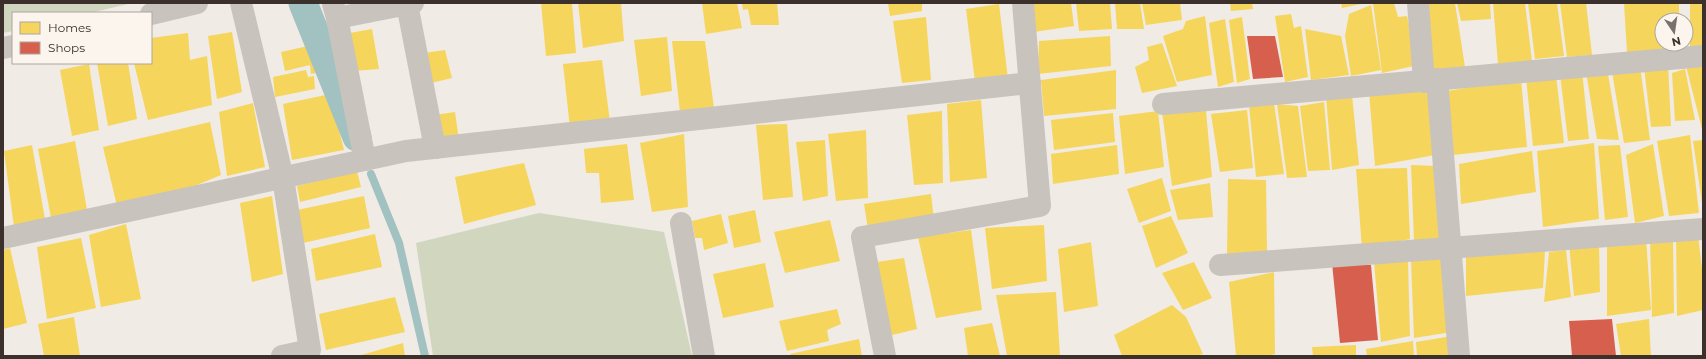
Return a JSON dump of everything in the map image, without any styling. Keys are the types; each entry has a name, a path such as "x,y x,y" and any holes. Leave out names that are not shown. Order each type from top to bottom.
{"street":[{"path":"152,14 197,3"},
{"path":"241,3 283,178 310,350 282,356"},
{"path":"885,356 862,237 1040,206 1022,3"},
{"path":"1418,3 1430,80 1451,248 1459,356"},
{"path":"365,160 335,10 410,4 435,148"},
{"path":"1163,104 1703,56"},
{"path":"3,238 406,151 1030,83"},
{"path":"681,223 704,356"},
{"path":"1220,265 1703,229"}],"green space":[{"path":"3,3 132,3 94,12 12,12 12,31 3,33"},
{"path":"539,213 664,232 692,356 433,356 416,243"}],"building: Homes":[{"path":"541,3 572,3 576,53 546,56"},
{"path":"578,3 621,3 624,41 583,48"},
{"path":"702,3 737,3 742,28 706,34"},
{"path":"742,3 777,3 779,25 751,25 748,9 743,10"},
{"path":"888,3 922,3 922,11 890,16"},
{"path":"1034,3 1071,3 1074,26 1034,32"},
{"path":"1076,3 1110,3 1112,29 1079,31"},
{"path":"1115,3 1140,3 1144,29 1117,29"},
{"path":"1142,3 1180,3 1182,20 1146,25"},
{"path":"1230,3 1252,3 1253,9 1231,11"},
{"path":"1341,3 1360,3 1361,4 1342,8"},
{"path":"1373,3 1394,3 1398,17 1407,16 1418,65 1382,73"},
{"path":"1455,3 1465,67 1425,73 1423,4"},
{"path":"1457,3 1490,3 1491,19 1461,21"},
{"path":"1493,3 1525,3 1532,61 1498,64"},
{"path":"1528,3 1557,3 1564,56 1535,59"},
{"path":"1560,3 1586,3 1592,55 1567,57"},
{"path":"1624,3 1679,3 1679,12 1654,12 1654,52 1627,52"},
{"path":"1690,3 1703,3 1703,46 1694,47 1694,12 1690,12"},
{"path":"999,4 1008,79 975,82 966,9"},
{"path":"1371,5 1381,70 1351,76 1345,36 1349,14"},
{"path":"1291,14 1294,28 1301,26 1308,77 1285,82 1275,16"},
{"path":"1205,16 1212,75 1177,82 1163,36 1183,29 1186,21"},
{"path":"926,17 931,80 902,83 893,21"},
{"path":"1242,17 1250,79 1237,83 1229,20"},
{"path":"1225,19 1234,82 1218,87 1209,23"},
{"path":"372,29 379,69 354,71 344,34"},
{"path":"1305,29 1341,36 1349,75 1311,80"},
{"path":"232,32 242,92 217,99 208,36"},
{"path":"188,33 190,60 207,56 212,105 148,120 134,64 152,64 152,38"},
{"path":"1110,36 1111,66 1038,74 1039,41"},
{"path":"667,37 672,91 641,96 634,40"},
{"path":"672,41 705,41 714,108 680,112"},
{"path":"1162,43 1177,86 1142,93 1135,67 1149,60 1147,47"},
{"path":"317,44 328,71 311,74 310,65 285,71 281,52"},
{"path":"445,50 452,78 431,83 424,53"},
{"path":"602,60 610,122 570,128 563,64"},
{"path":"1703,63 1703,129 1702,129 1686,66"},
{"path":"89,64 99,130 72,136 60,70"},
{"path":"97,64 128,64 137,119 108,126"},
{"path":"1668,64 1671,126 1651,127 1644,67"},
{"path":"1640,66 1650,140 1624,143 1612,72"},
{"path":"1607,68 1619,140 1597,139 1586,72"},
{"path":"1685,69 1695,120 1675,121 1672,73"},
{"path":"306,70 308,77 314,76 315,89 275,97 273,77"},
{"path":"1116,70 1116,109 1044,116 1041,80"},
{"path":"1582,70 1589,139 1568,141 1560,74"},
{"path":"1556,75 1564,143 1533,146 1526,78"},
{"path":"1521,79 1527,147 1453,155 1447,91"},
{"path":"1429,90 1435,155 1375,166 1369,91"},
{"path":"330,94 344,150 292,160 283,104"},
{"path":"1352,95 1359,165 1332,170 1326,96"},
{"path":"981,100 987,178 950,182 947,104"},
{"path":"1324,102 1330,170 1308,171 1300,106"},
{"path":"253,103 265,167 227,176 219,112"},
{"path":"1274,103 1284,174 1256,177 1249,105"},
{"path":"1277,104 1298,106 1307,177 1287,178"},
{"path":"1247,110 1253,168 1220,172 1211,114"},
{"path":"942,111 943,183 914,185 907,115"},
{"path":"1158,111 1164,167 1125,174 1119,116"},
{"path":"1206,111 1212,177 1172,186 1162,112"},
{"path":"455,112 459,140 439,142 434,115"},
{"path":"1113,113 1115,142 1054,150 1051,120"},
{"path":"210,122 221,175 178,193 117,206 103,147"},
{"path":"787,124 793,197 763,200 756,125"},
{"path":"866,130 868,198 836,201 828,134"},
{"path":"684,134 688,207 652,212 640,143"},
{"path":"1690,135 1699,213 1669,216 1657,141"},
{"path":"825,140 828,196 803,201 796,142"},
{"path":"1703,140 1703,203 1702,203 1693,141"},
{"path":"75,141 87,210 51,218 38,149"},
{"path":"1594,143 1599,219 1543,227 1537,151"},
{"path":"627,144 634,200 601,203 599,173 586,173 584,149"},
{"path":"1653,144 1664,216 1635,223 1626,155"},
{"path":"32,145 45,219 14,227 4,151"},
{"path":"1117,145 1119,174 1053,184 1051,154"},
{"path":"1620,145 1628,217 1605,220 1598,146"},
{"path":"1532,151 1536,192 1461,204 1459,164"},
{"path":"524,163 536,205 464,224 455,177"},
{"path":"1411,165 1437,166 1442,238 1414,241"},
{"path":"1407,168 1410,239 1362,249 1356,169"},
{"path":"357,171 361,187 300,202 297,186"},
{"path":"1162,178 1171,211 1139,223 1127,189"},
{"path":"1228,179 1266,180 1267,252 1227,257"},
{"path":"1210,183 1213,217 1178,220 1170,190"},
{"path":"931,194 934,220 868,229 864,204"},
{"path":"272,196 283,274 252,282 240,203"},
{"path":"364,196 370,228 303,243 297,210"},
{"path":"755,210 761,242 734,248 728,216"},
{"path":"721,214 728,243 704,250 702,238 695,238 692,221"},
{"path":"1171,216 1188,253 1156,268 1142,226"},
{"path":"830,220 840,261 785,273 774,232"},
{"path":"126,224 141,299 101,307 89,235"},
{"path":"1044,225 1047,281 992,289 985,228"},
{"path":"971,230 982,310 936,318 918,237"},
{"path":"375,234 382,267 316,281 311,249"},
{"path":"1698,236 1703,276 1703,310 1677,316 1676,237"},
{"path":"1673,237 1674,313 1652,317 1650,238"},
{"path":"81,238 96,308 47,319 37,247"},
{"path":"1646,238 1651,310 1607,316 1607,240"},
{"path":"1091,242 1098,306 1064,312 1058,249"},
{"path":"1599,242 1600,292 1574,296 1569,244"},
{"path":"10,248 27,323 3,329 3,250"},
{"path":"1545,250 1543,288 1466,296 1466,257"},
{"path":"1566,250 1571,297 1544,302 1549,252"},
{"path":"1445,257 1452,332 1414,338 1411,261"},
{"path":"904,258 917,329 888,336 877,262"},
{"path":"1408,261 1410,336 1381,342 1374,262"},
{"path":"1194,262 1212,298 1183,310 1162,273"},
{"path":"765,263 774,307 723,318 713,274"},
{"path":"1274,272 1275,354 1266,356 1236,356 1229,282"},
{"path":"1056,292 1060,356 1007,356 996,295"},
{"path":"395,297 405,332 326,350 319,314"},
{"path":"1172,305 1186,317 1203,354 1195,356 1122,356 1114,335"},
{"path":"837,309 841,324 827,330 829,341 787,351 779,321"},
{"path":"74,317 80,356 44,356 38,324"},
{"path":"1649,319 1651,356 1621,356 1616,324"},
{"path":"992,323 1000,356 968,356 964,328"},
{"path":"1452,336 1454,356 1417,356 1416,342"},
{"path":"859,339 862,356 791,356 790,354"},
{"path":"1413,341 1414,356 1367,356 1366,349"},
{"path":"403,343 405,356 358,356"},
{"path":"1356,345 1356,356 1313,356 1312,347"}],"building: Shops":[{"path":"1247,36 1275,36 1283,77 1253,79"},
{"path":"1332,263 1371,265 1378,340 1340,343"},
{"path":"1612,319 1616,356 1572,356 1569,321"}],"waterway":[{"path":"303,3 357,137"},
{"path":"371,174 399,243 425,356"}]}
